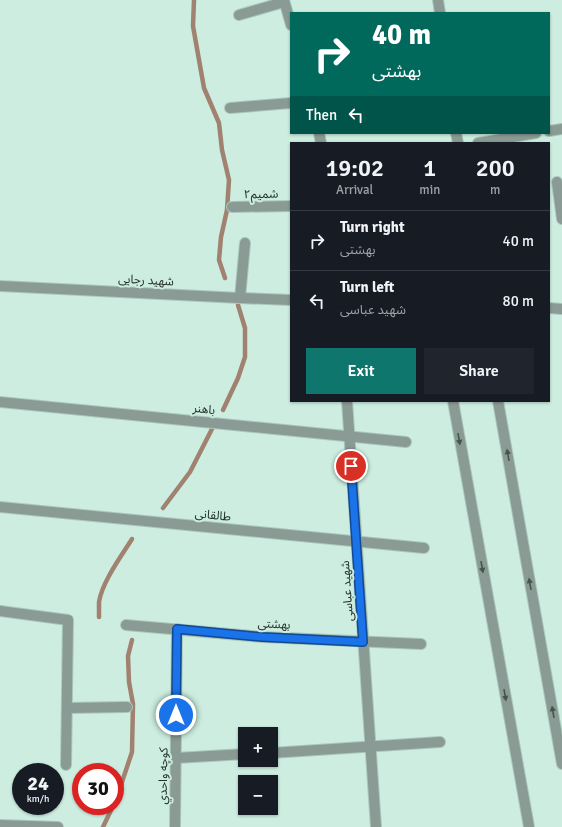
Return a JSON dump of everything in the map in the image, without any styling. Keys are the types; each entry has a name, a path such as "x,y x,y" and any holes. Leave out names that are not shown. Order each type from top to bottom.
{"street":[{"path":"438,0 440,12"},
{"path":"239,15 284,1 290,22"},
{"path":"230,108 290,103"},
{"path":"550,131 562,129"},
{"path":"484,142 530,134"},
{"path":"557,182 562,219"},
{"name":"شمیم۲","path":"232,207 290,206"},
{"path":"240,298 245,243"},
{"name":"شهید رجایی","path":"0,286 290,300"},
{"path":"550,308 562,309"},
{"name":"باهنر","path":"0,402 406,442"},
{"name":"شهید عباسی","path":"347,402 376,827"},
{"path":"452,402 529,827"},
{"path":"498,402 562,764"},
{"name":"طالقانی","path":"0,507 424,548"},
{"path":"0,611 68,620 66,765"},
{"name":"بهشتی","path":"126,625 262,637 421,644"},
{"name":"كوچه واحدي","path":"175,827 177,629"},
{"path":"67,708 127,707"},
{"path":"278,753 440,742"},
{"path":"176,758 238,754"},
{"path":"0,825 58,827"}],"waterway":[{"path":"194,0 193,26 204,88 219,123 222,150 229,180 227,210 221,237 219,260 225,278"},
{"path":"223,410 238,378 245,357 245,328 238,305"},
{"path":"163,508 190,472 213,427"},
{"path":"99,617 99,602 104,586 132,539"},
{"path":"124,776 132,752 133,704 129,682 128,656 132,640"},
{"path":"103,827 109,815"}],"route":[{"path":"176,715 177,629 262,637 363,642 351,466"}]}
